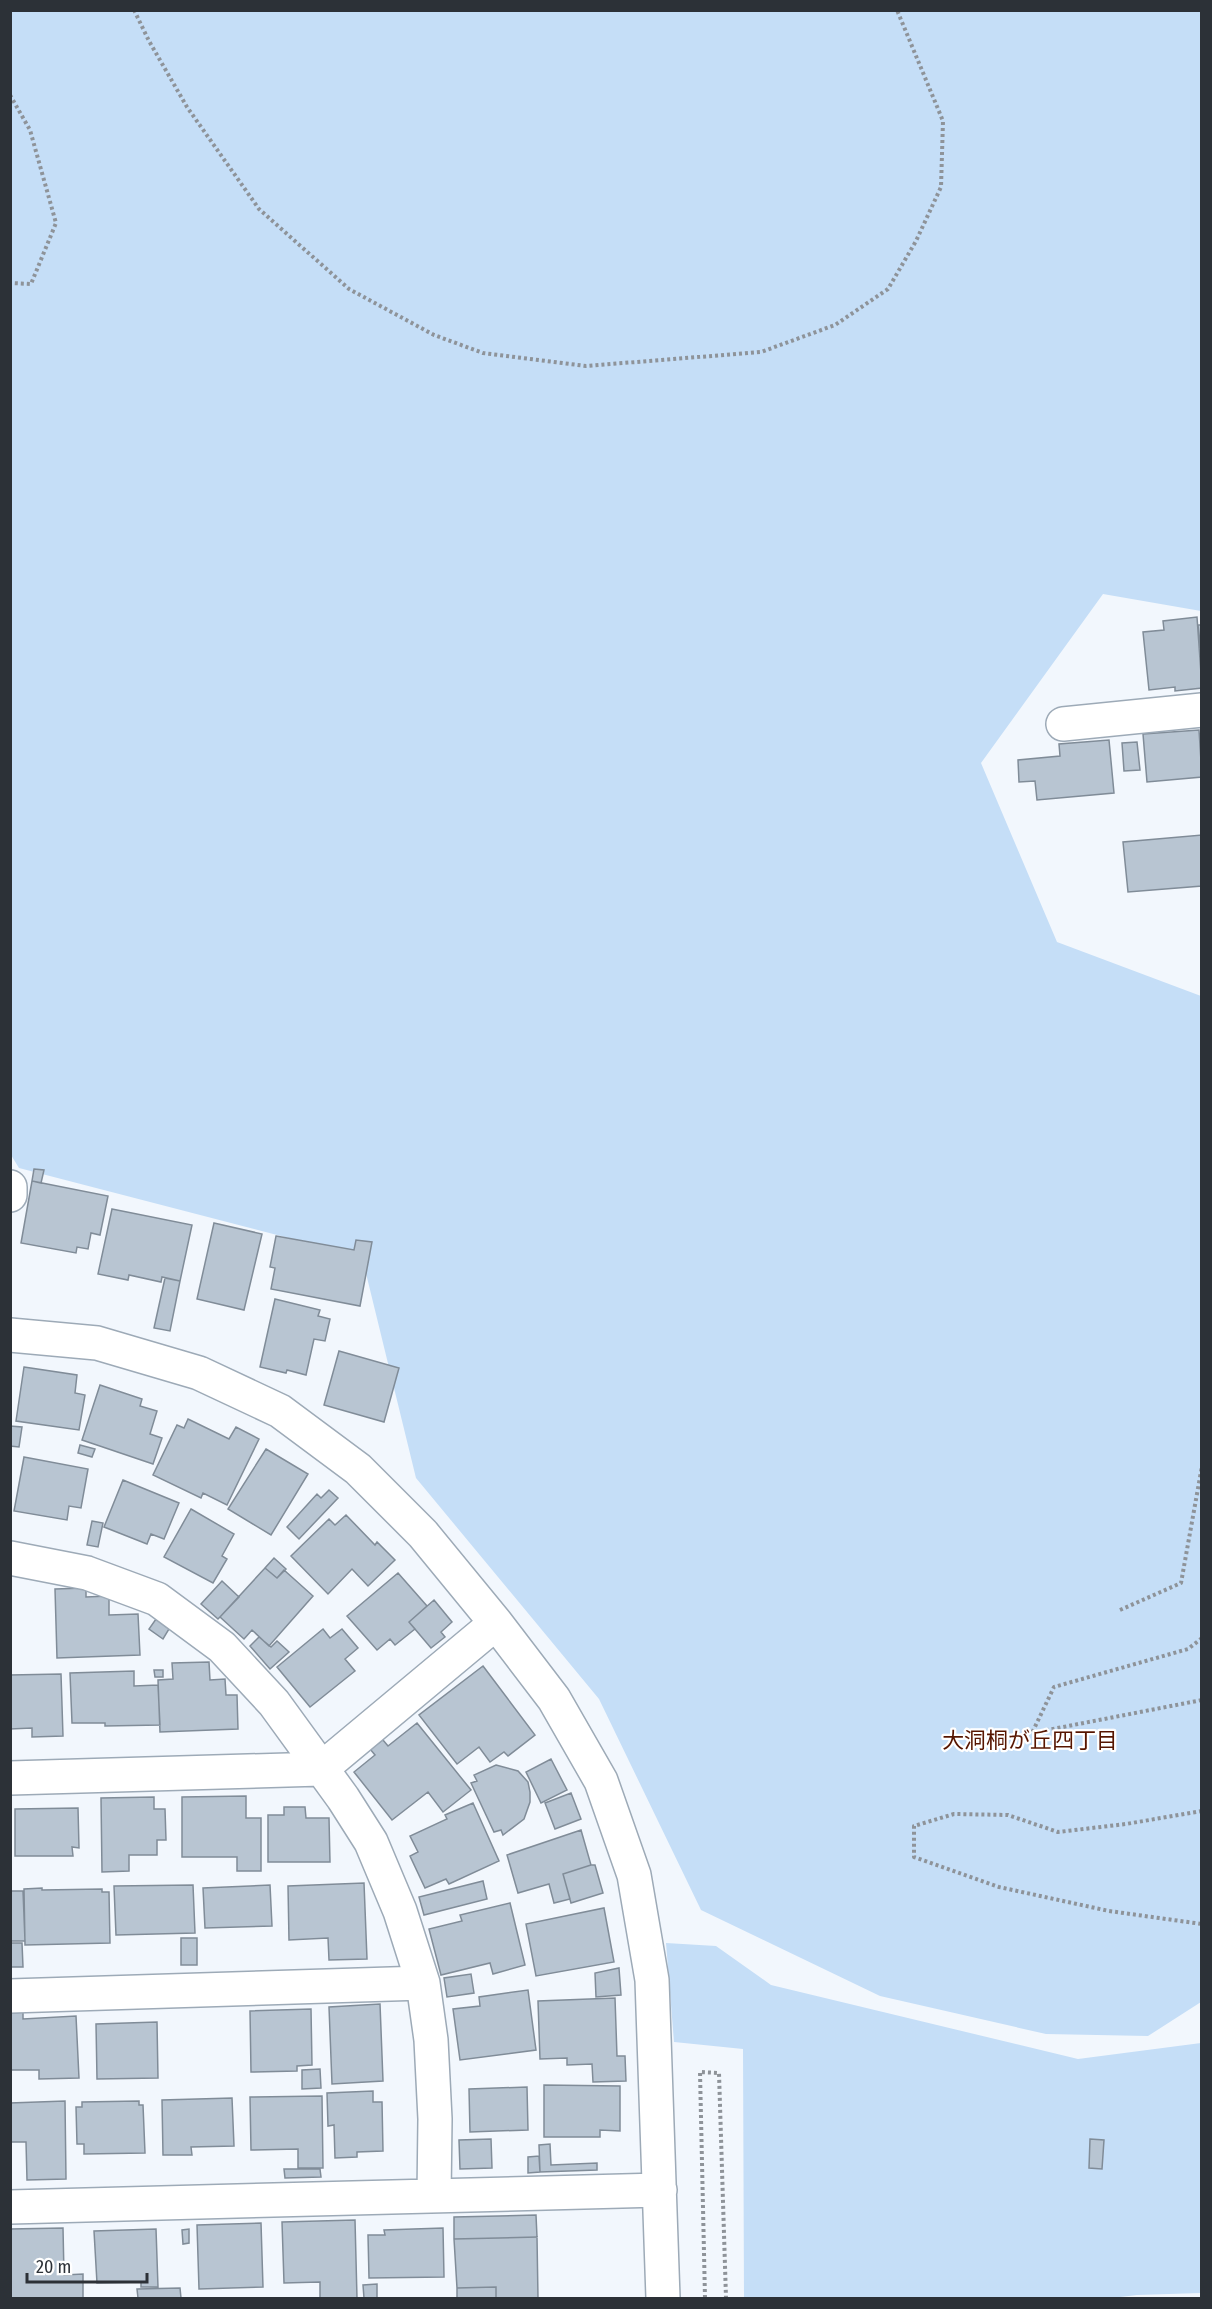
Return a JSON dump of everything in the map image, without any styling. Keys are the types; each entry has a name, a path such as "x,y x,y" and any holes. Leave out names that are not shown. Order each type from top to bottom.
{"street":[{"path":"1063,724 1202,710"},
{"path":"10,1335 97,1343 199,1373 280,1411 358,1469 423,1534 496,1623 554,1699 602,1781 634,1875 652,1980 663,2298"},
{"path":"10,1558 87,1573 157,1599 222,1647 274,1703 343,1798 370,1842 400,1911 423,1983 431,2040 435,2119 434,2196"},
{"path":"10,1778 321,1769 496,1623"},
{"path":"10,1996 423,1983"},
{"path":"10,2207 660,2190"}],"path":[{"path":"134,10 148,41 187,107 259,209 349,289 434,335 483,353 586,366 761,352 835,325 888,289 916,241 941,187 943,132 943,121 897,10"},
{"path":"10,95 30,130 56,223 31,284 10,283"},
{"path":"1120,1610 1181,1583 1202,1466"},
{"path":"1202,1638 1188,1649 1054,1687 1032,1733 1202,1700"},
{"path":"1202,1811 1126,1824 1058,1832 1008,1815 954,1814 914,1826 914,1857 999,1887 1109,1911 1202,1924"},
{"path":"705,2298 699,2072 719,2073 726,2298"}],"shaded area":[{"path":"10,11 1201,11 1201,611 1103,594 981,763 1057,942 1201,996 1201,2002 1148,2036 1046,2034 880,1996 701,1910 599,1699 416,1478 362,1257 19,1168 11,1155"},
{"path":"666,1943 716,1946 771,1985 1078,2059 1201,2043 1201,2293 1112,2298 744,2298 743,2049 674,2042"}],"building":[{"path":"1197,617 1202,688 1175,691 1175,687 1149,690 1143,632 1164,630 1163,621"},
{"path":"1198,625 1202,625 1202,659"},
{"path":"1199,730 1202,777 1147,782 1143,734"},
{"path":"1109,740 1114,793 1037,800 1035,781 1019,782 1018,760 1060,756 1059,744"},
{"path":"1137,742 1140,770 1124,771 1122,743"},
{"path":"1202,835 1202,886 1128,892 1123,842"},
{"path":"34,1169 44,1170 41,1183 32,1181"},
{"path":"32,1181 108,1196 100,1235 91,1233 88,1249 77,1247 76,1253 21,1243"},
{"path":"112,1209 192,1225 180,1281 162,1277 161,1282 129,1275 128,1280 98,1274"},
{"path":"214,1223 262,1234 244,1310 197,1299"},
{"path":"276,1236 354,1250 356,1240 372,1242 360,1306 271,1289 275,1268 270,1267"},
{"path":"165,1278 180,1281 170,1331 154,1328"},
{"path":"275,1299 320,1310 318,1316 330,1319 325,1341 314,1339 306,1375 260,1367"},
{"path":"339,1351 399,1368 384,1422 324,1405"},
{"path":"24,1367 77,1375 75,1393 85,1395 79,1430 16,1421"},
{"path":"100,1385 142,1399 140,1406 157,1411 150,1434 162,1438 153,1464 82,1440"},
{"path":"188,1419 229,1439 236,1427 259,1439 227,1505 203,1493 201,1498 153,1475 177,1425 184,1428"},
{"path":"10,1426 22,1427 19,1447 10,1446"},
{"path":"80,1445 95,1449 92,1457 78,1453"},
{"path":"266,1449 308,1474 271,1535 228,1509"},
{"path":"24,1457 88,1469 81,1508 69,1506 67,1520 14,1511"},
{"path":"123,1480 179,1503 164,1539 151,1534 147,1544 104,1527"},
{"path":"329,1490 338,1498 299,1539 287,1527 317,1494 321,1498"},
{"path":"191,1509 234,1534 222,1556 227,1559 213,1583 164,1557"},
{"path":"346,1515 375,1545 377,1542 395,1560 368,1586 352,1569 328,1594 291,1556 329,1519 335,1525"},
{"path":"92,1521 103,1523 98,1547 87,1545"},
{"path":"274,1558 286,1569 277,1578 265,1568"},
{"path":"265,1568 277,1578 284,1570 313,1596 269,1646 252,1630 244,1639 220,1617"},
{"path":"398,1573 427,1606 409,1622 415,1629 395,1645 390,1639 377,1650 347,1616"},
{"path":"222,1581 239,1597 218,1619 201,1604"},
{"path":"86,1588 86,1597 109,1596 109,1615 138,1614 140,1655 57,1658 55,1589"},
{"path":"434,1600 452,1622 441,1632 445,1637 431,1648 409,1622"},
{"path":"156,1619 169,1629 163,1639 149,1629"},
{"path":"323,1629 330,1638 342,1629 358,1648 345,1659 355,1671 310,1707 277,1667"},
{"path":"259,1637 271,1647 277,1641 289,1652 270,1669 250,1646"},
{"path":"209,1662 210,1680 225,1679 226,1695 237,1695 238,1729 160,1732 158,1680 173,1679 172,1663"},
{"path":"483,1666 535,1735 508,1756 504,1752 490,1762 479,1747 457,1764 419,1715"},
{"path":"154,1670 163,1670 163,1677 155,1677"},
{"path":"134,1671 134,1686 158,1685 160,1725 105,1726 105,1723 72,1723 70,1673"},
{"path":"61,1674 63,1736 32,1737 32,1728 10,1729 10,1675"},
{"path":"417,1723 471,1790 443,1812 428,1792 392,1820 354,1772 375,1755 370,1749 383,1740 388,1746"},
{"path":"551,1759 567,1790 541,1803 526,1772"},
{"path":"496,1765 518,1771 528,1782 530,1792 530,1802 524,1819 503,1835 501,1830 494,1832 471,1783 477,1781 474,1775"},
{"path":"571,1793 581,1819 555,1829 545,1803"},
{"path":"246,1796 246,1818 261,1818 261,1871 237,1871 237,1857 182,1857 182,1797"},
{"path":"154,1797 154,1809 165,1809 166,1840 157,1840 157,1855 129,1855 129,1871 102,1872 101,1798"},
{"path":"473,1803 499,1861 449,1884 446,1879 425,1888 410,1856 418,1852 410,1836 447,1819 445,1815"},
{"path":"284,1807 305,1807 306,1818 329,1818 330,1862 268,1862 268,1815 284,1815"},
{"path":"78,1808 79,1848 72,1847 73,1856 15,1856 15,1809"},
{"path":"581,1830 591,1865 563,1874 570,1899 554,1903 549,1884 518,1893 507,1855"},
{"path":"595,1865 603,1893 571,1903 563,1874"},
{"path":"483,1881 487,1899 424,1915 419,1897"},
{"path":"364,1883 367,1959 329,1960 328,1938 289,1940 288,1886"},
{"path":"193,1885 195,1933 116,1935 114,1886"},
{"path":"270,1885 272,1926 205,1928 203,1888"},
{"path":"42,1888 42,1890 102,1889 102,1892 109,1892 110,1943 25,1945 24,1889"},
{"path":"10,1891 23,1891 25,1941 10,1941"},
{"path":"510,1903 525,1965 493,1974 490,1963 441,1975 429,1929 462,1921 460,1915"},
{"path":"604,1908 614,1962 536,1976 526,1924"},
{"path":"181,1938 197,1938 197,1965 181,1965"},
{"path":"10,1943 22,1943 23,1967 10,1967"},
{"path":"619,1968 621,1995 596,1997 595,1973"},
{"path":"471,1974 474,1993 447,1997 444,1978"},
{"path":"528,1990 536,2050 460,2060 453,2009 480,2006 479,1997"},
{"path":"615,1998 617,2056 625,2056 626,2081 593,2082 592,2064 567,2065 567,2058 540,2059 538,2001"},
{"path":"380,2004 383,2081 332,2084 329,2007"},
{"path":"311,2009 312,2065 297,2066 297,2071 251,2072 250,2011"},
{"path":"23,2012 23,2019 76,2016 79,2078 39,2079 39,2070 10,2070 10,2013"},
{"path":"157,2022 158,2078 97,2079 96,2024"},
{"path":"320,2069 321,2088 302,2089 302,2070"},
{"path":"544,2085 620,2086 620,2131 600,2130 600,2137 544,2137"},
{"path":"527,2087 528,2130 470,2132 469,2089"},
{"path":"373,2091 373,2102 382,2102 383,2151 357,2152 357,2157 335,2158 334,2125 328,2126 327,2093"},
{"path":"322,2096 323,2168 298,2168 298,2149 251,2150 250,2097"},
{"path":"232,2098 234,2146 191,2147 192,2155 163,2155 162,2100"},
{"path":"65,2101 66,2179 27,2180 26,2142 10,2142 10,2103"},
{"path":"139,2101 139,2105 143,2105 145,2153 84,2154 84,2144 77,2144 76,2107 82,2107 82,2102"},
{"path":"491,2139 492,2168 460,2169 459,2140"},
{"path":"1090,2139 1104,2140 1102,2169 1089,2168"},
{"path":"550,2144 551,2165 597,2163 597,2170 540,2172 539,2145"},
{"path":"539,2156 540,2172 528,2173 528,2157"},
{"path":"284,2169 320,2169 321,2177 285,2178"},
{"path":"536,2215 537,2237 454,2239 454,2217"},
{"path":"355,2220 357,2298 320,2298 320,2282 284,2283 282,2222"},
{"path":"261,2223 263,2287 199,2289 197,2225"},
{"path":"63,2228 64,2275 83,2274 83,2298 10,2298 10,2229"},
{"path":"443,2228 444,2277 369,2278 368,2235 385,2235 384,2230"},
{"path":"156,2229 158,2287 141,2287 141,2282 97,2283 94,2231"},
{"path":"189,2229 189,2243 183,2244 182,2230"},
{"path":"537,2237 538,2298 496,2298 496,2287 457,2288 454,2239"},
{"path":"377,2284 377,2298 364,2298 363,2285"},
{"path":"496,2287 496,2298 457,2298 457,2288"},
{"path":"180,2288 181,2298 138,2298 137,2289"}],"district":[{"name":"大洞桐が丘四丁目","path":"1030,1740"}]}
